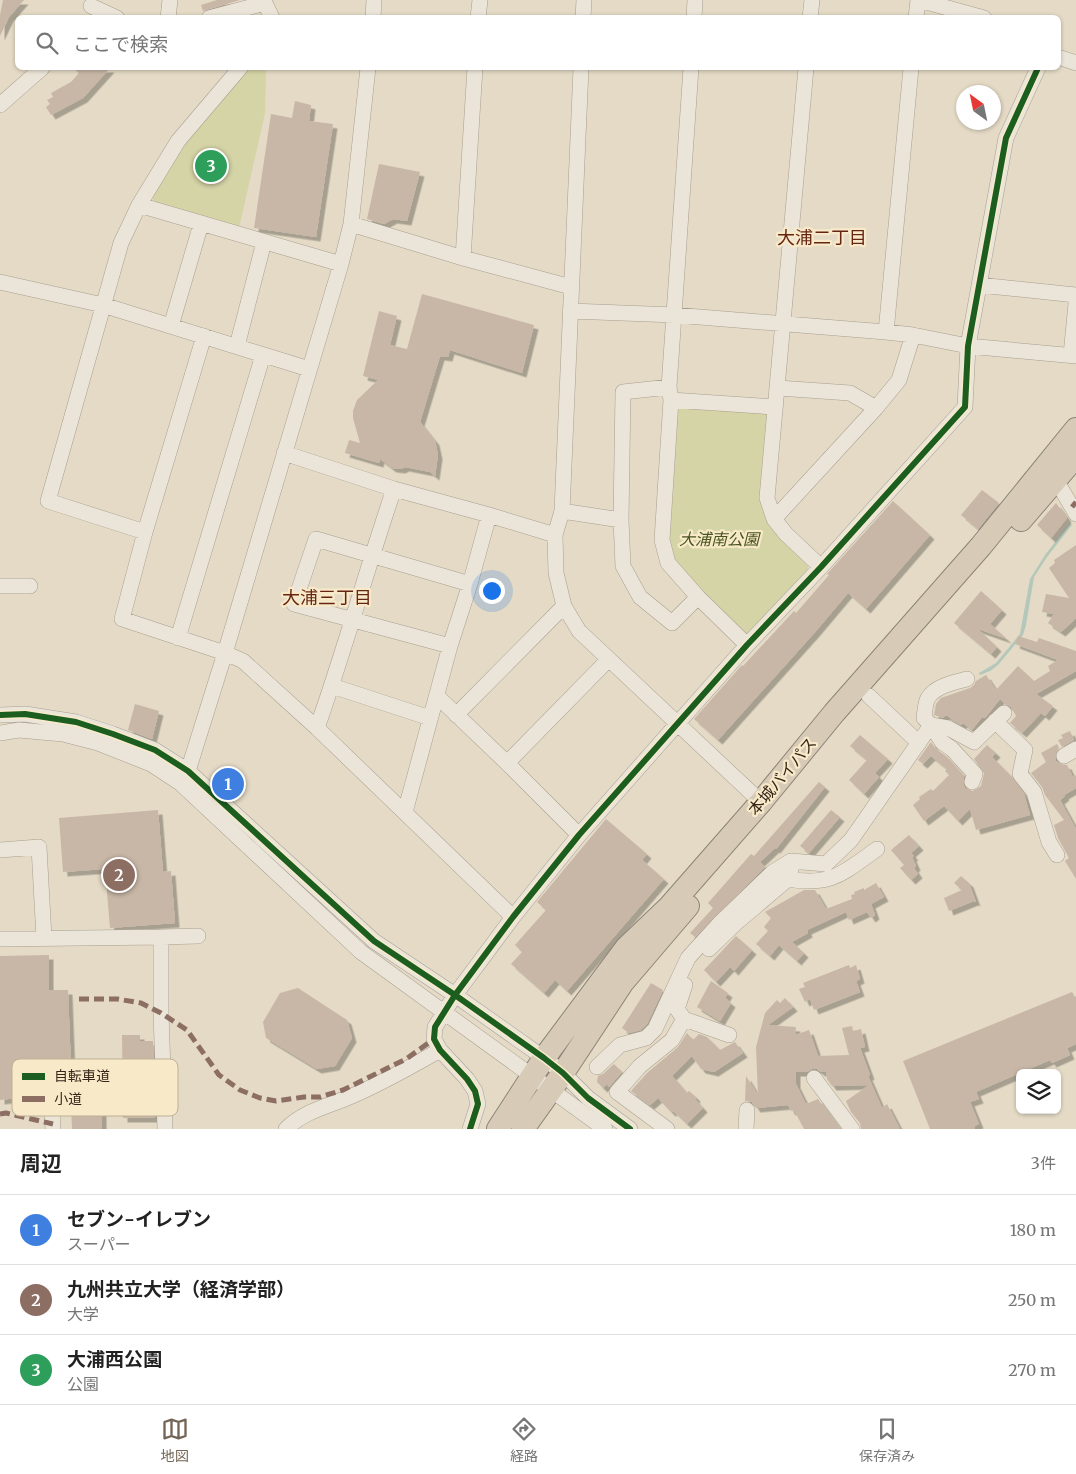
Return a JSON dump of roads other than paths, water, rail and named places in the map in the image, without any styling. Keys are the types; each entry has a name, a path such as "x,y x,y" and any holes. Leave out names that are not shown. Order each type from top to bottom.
{"highway":[{"name":"本城バイパス","path":"523,1129 623,982 869,696 1051,474 1076,429"},
{"name":"本城バイパス","path":"498,1129 538,1067 626,948 669,907 761,802 834,713 981,546 1051,474 1076,456"}],"street":[{"path":"168,15 170,0"},
{"path":"373,15 374,0"},
{"path":"478,15 480,0"},
{"path":"583,15 584,0"},
{"path":"694,15 695,0"},
{"path":"810,15 812,0"},
{"path":"916,15 918,0 973,15"},
{"path":"220,15 265,3 271,15"},
{"path":"91,8 109,15"},
{"path":"1061,58 1076,63"},
{"path":"0,104 40,70"},
{"path":"145,532 48,501 121,243 139,205 178,141 238,70"},
{"path":"184,777 225,653 341,264 351,224 368,70"},
{"path":"463,258 475,70"},
{"path":"581,70 562,511 555,535 556,573 564,606 579,631 608,660 761,802"},
{"path":"691,70 662,540 668,563 698,597 747,645"},
{"path":"806,70 767,498 774,519 786,534 821,567"},
{"path":"886,332 911,70"},
{"path":"470,1129 478,1104 475,1091 467,1079 440,1050 434,1039 435,1027 455,995 513,917 579,835 747,645 821,567 965,407 968,346 1006,138 1037,70"},
{"path":"139,205 341,264"},
{"path":"171,326 201,224"},
{"path":"351,224 463,258 571,287"},
{"path":"237,346 264,242"},
{"path":"0,282 103,305 309,369"},
{"path":"979,285 1076,295"},
{"path":"570,311 675,315 886,332 913,335 968,346 1073,356 1076,304"},
{"path":"774,519 876,408 899,380 913,335"},
{"path":"204,336 145,532 122,619 225,653 242,661 317,728 513,917"},
{"path":"178,638 263,354"},
{"path":"778,388 850,393 876,408"},
{"path":"698,597 672,623 640,596 623,566 620,520 623,392 670,394 775,406"},
{"path":"284,453 394,489 555,535"},
{"path":"1051,474 1076,514"},
{"path":"317,728 394,489"},
{"path":"562,511 620,520"},
{"path":"405,812 450,646 489,515"},
{"path":"450,646 294,604 316,539 470,584"},
{"path":"0,586 30,586"},
{"path":"456,715 564,606"},
{"path":"507,763 608,660"},
{"path":"967,679 949,684 933,693 928,699 924,718 942,742 975,774 972,782"},
{"path":"332,686 430,718"},
{"path":"437,696 579,835"},
{"path":"869,696 920,743"},
{"path":"0,715 25,714 76,722 154,750 374,942 455,995 538,1067 557,1081 588,1098 630,1129"},
{"path":"931,725 948,728 974,742 999,717 1025,750 1020,774 1034,792 1049,842 1057,855"},
{"path":"597,1067 620,1045 646,1038 655,1029 688,958 719,924 773,872 791,861 826,864 850,840 931,725"},
{"path":"0,733 19,730 63,734 98,744 184,777 361,952 445,1012 538,1067 557,1081 605,1129"},
{"path":"0,850 39,847 44,938"},
{"path":"788,879 824,881 837,877 877,848"},
{"path":"729,1035 684,1019 677,1009 681,992 698,960 736,923 788,879 789,874 798,862"},
{"path":"161,936 163,1059"},
{"path":"0,939 198,936"},
{"path":"667,1129 617,1092 640,1066 672,1040 684,1019"},
{"path":"286,1129 293,1122 319,1107 356,1094 440,1050"},
{"path":"814,1078 852,1129"},
{"path":"746,1129 747,1110"},
{"path":"52,1116 53,1129"},
{"path":"165,1116 165,1129"}],"place":[{"name":"大浦西公園","path":"211,166"},
{"name":"セブン-イレブン","path":"228,784"},
{"name":"九州共立大学（経済学部）","path":"119,875"}],"district":[{"name":"大浦二丁目","path":"822,238"},
{"name":"大浦三丁目","path":"327,598"}],"park label":[{"name":"大浦南公園","path":"719,539"}]}
